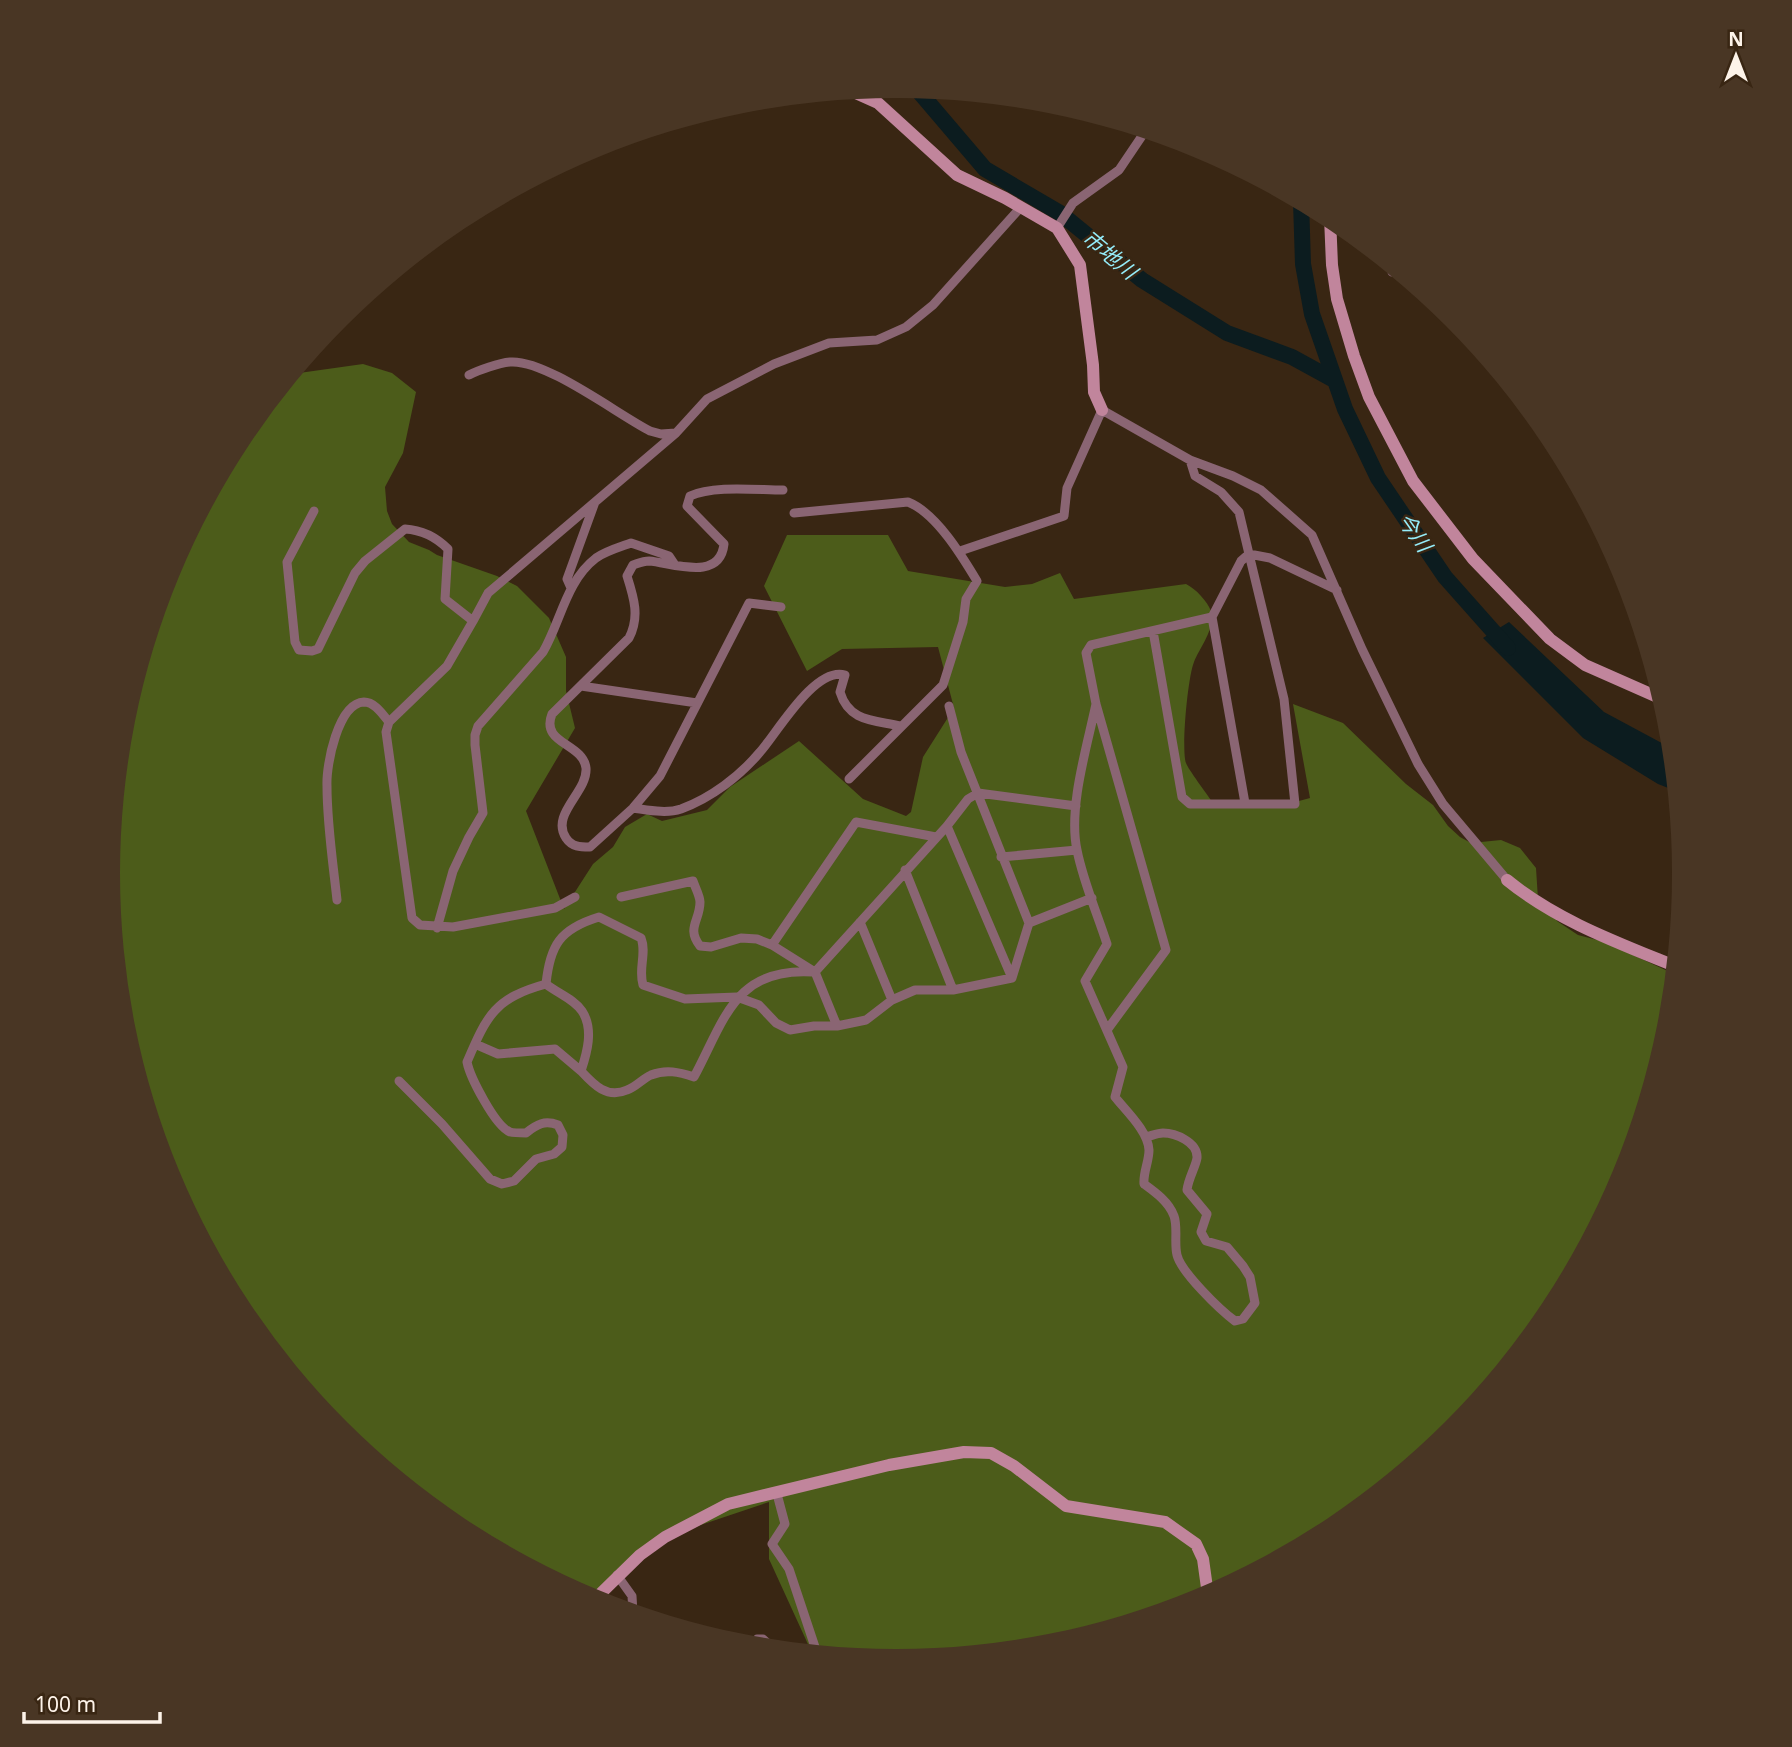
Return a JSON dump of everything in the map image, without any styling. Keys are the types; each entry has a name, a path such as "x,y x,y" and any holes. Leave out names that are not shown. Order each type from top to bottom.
{"street":[{"path":"869,99 878,103 957,175 1056,228 1080,265 1094,392 1102,410 1190,460 1261,490 1312,535 1362,649 1418,764 1443,804 1507,880 1534,902 1572,922 1666,961"},
{"path":"1056,228 1073,203 1119,170 1141,138"},
{"path":"575,897 555,908 520,916 437,928 420,925 412,918 387,750 386,732 389,722 447,666 488,593 676,433 707,399 774,363 829,343 877,340 906,327 933,306 1021,207"},
{"path":"1331,232 1332,265 1338,299 1354,356 1369,397 1413,481 1473,559 1550,639 1586,665 1650,694"},
{"path":"469,375 510,362 530,365 550,373 650,431 661,434 676,433"},
{"path":"960,551 1064,516 1067,488 1102,410"},
{"path":"1153,631 1182,797 1190,804 1295,804 1284,699 1239,512 1221,492 1195,475 1190,460"},
{"path":"781,607 749,603 660,776 633,808 590,847 572,844 564,836 562,825 564,815 585,778 586,768 583,757 556,736 548,723 552,714 629,638 635,627 636,602 627,576 633,565 645,561 696,569 706,568 720,557 724,548 720,539 687,506 690,496 696,493 783,490"},
{"path":"571,588 567,579 596,502"},
{"path":"794,513 894,502 908,502 919,506 960,551 977,582 966,599 963,622 943,685 849,779"},
{"path":"314,511 287,562 295,642 299,650 318,649 355,573 365,561 405,529 417,530 437,538 449,549 445,599 473,621"},
{"path":"437,928 453,871 483,813 475,735 478,726 543,652 571,588 583,569 598,556 631,542 669,556 675,565"},
{"path":"1249,554 1270,558 1337,590"},
{"path":"1245,803 1212,617 1241,561 1249,554"},
{"path":"1107,1030 1166,950 1096,704 1086,653 1091,645 1212,617"},
{"path":"633,808 659,812 680,809 723,787 761,752 791,710 809,691 831,675 845,675 840,692 850,712 858,717 901,726"},
{"path":"581,686 697,703"},
{"path":"337,900 327,784 329,764 341,720 350,707 365,702 374,705 389,722"},
{"path":"1096,704 1076,806 1077,850 1107,944 1085,981 1123,1067 1115,1097 1146,1137 1149,1147 1143,1175 1144,1184 1159,1194 1174,1216 1177,1257 1202,1290 1227,1315 1235,1321 1243,1319 1255,1303 1250,1277 1227,1247 1206,1241 1201,1232 1207,1214 1187,1190 1189,1176 1197,1159 1196,1151 1186,1140 1164,1133 1146,1137"},
{"path":"949,706 954,731 1029,923 1012,978"},
{"path":"815,972 947,826 968,799 978,793 1076,806"},
{"path":"772,945 856,822 936,837"},
{"path":"947,826 1012,978"},
{"path":"1001,857 1077,850"},
{"path":"905,870 953,990"},
{"path":"621,897 693,881 701,902 694,925 694,938 700,946 711,947 741,939 757,939 772,945 815,972 837,1026"},
{"path":"1029,923 1092,898"},
{"path":"546,984 548,961 555,943 587,921 599,917 641,938 644,946 640,975 643,985 685,999 737,998 759,1005 776,1023 790,1030 837,1026 866,1020 892,1000 915,990 953,990 1012,978"},
{"path":"860,922 892,1000"},
{"path":"475,1044 498,1054 555,1049 596,1088 611,1093 627,1090 651,1075 674,1071 694,1077 737,998 767,976 801,971 815,972"},
{"path":"399,1081 470,1154 490,1179 502,1184 514,1181 536,1159 554,1154 562,1147 563,1135 558,1125 549,1122 537,1124 526,1133 511,1132 502,1126 469,1073 467,1062 496,1008 522,991 546,984"},
{"path":"546,984 583,1012 588,1032 588,1047 581,1071"},
{"path":"602,1591 629,1563 665,1537 728,1504 889,1465 964,1452 991,1453 1014,1466 1066,1506 1164,1522 1195,1544 1203,1559 1206,1584"},
{"path":"777,1494 785,1524 772,1544 789,1569 814,1644"},
{"path":"617,1575 632,1596 632,1603"}],"green space":[{"path":"363,364 392,373 416,392 403,453 385,487 387,511 392,524 409,542 517,586 549,618 566,657 566,691 575,728 526,811 564,909 593,864 613,847 625,827 647,814 662,821 707,810 730,787 799,741 863,799 906,816 911,812 923,757 954,708 938,647 842,649 807,671 764,586 787,535 888,535 908,571 1005,587 1032,584 1060,573 1074,599 1186,584 1204,599 1212,617 1209,631 1192,670 1186,712 1185,755 1187,766 1213,803 1288,804 1310,798 1293,704 1343,723 1406,784 1433,805 1460,837 1471,843 1501,840 1520,848 1536,868 1538,899 1551,910 1557,921 1578,935 1605,942 1665,970 1657,1025 1645,1074 1630,1123 1592,1216 1541,1304 1479,1385 1407,1457 1368,1489 1284,1545 1239,1569 1193,1590 1097,1623 997,1642 947,1647 896,1649 808,1643 769,1559 769,1502 665,1537 605,1592 508,1545 424,1489 385,1457 313,1385 281,1346 224,1261 200,1216 162,1123 147,1074 135,1025 122,924 120,874 127,772 135,722 162,624 200,531 224,486 251,443 305,372"}],"shaded area":[{"path":"1509,622 1604,712 1660,742 1667,787 1583,738 1483,638"}],"waterway":[{"name":"市地川","path":"926,99 985,169 1060,213 1142,280 1227,333 1292,357 1334,380"},
{"name":"今川","path":"1301,213 1303,264 1312,314 1345,409 1378,478 1445,577 1508,648"}]}
